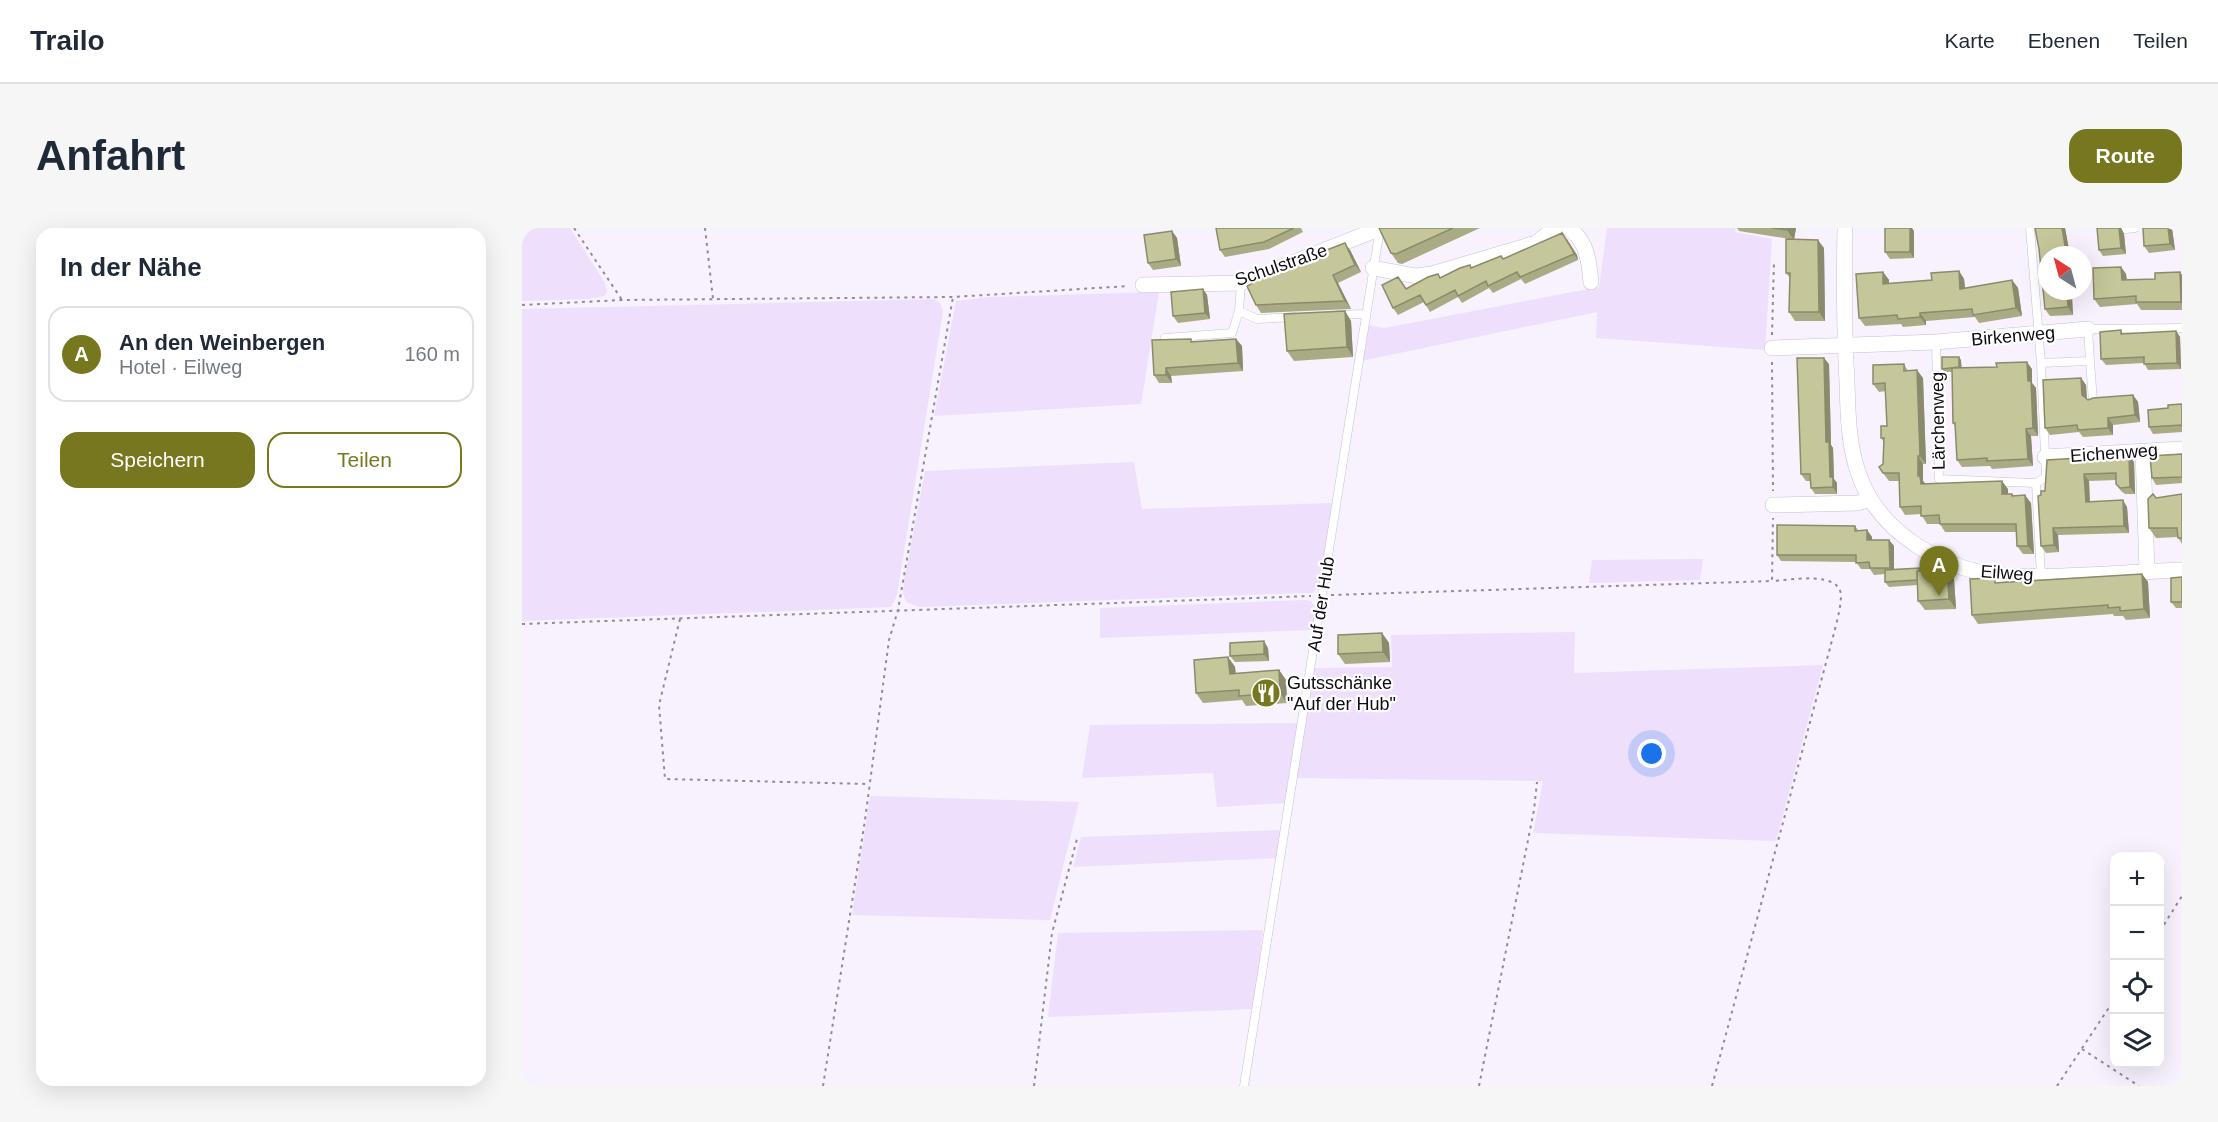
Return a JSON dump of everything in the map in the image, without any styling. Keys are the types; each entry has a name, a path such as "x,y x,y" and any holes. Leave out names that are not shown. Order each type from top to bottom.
{"street":[{"name":"Schulstraße","path":"1143,285 1240,283 1380,228"},
{"path":"1373,268 1416,276 1432,274 1536,243 1555,228"},
{"path":"1569,228 1582,241 1588,255 1591,282"},
{"name":"Eilweg","path":"1845,228 1845,346 1849,429 1853,455 1858,474 1870,499 1895,527 1921,548 1947,563 2008,576 2182,570"},
{"name":"Birkenweg","path":"1772,348 1936,342 2088,329"},
{"name":"Eichenweg","path":"2045,457 2182,449"},
{"path":"2143,451 2147,571"},
{"path":"1773,505 1858,503 1870,499"}],"lane":[{"name":"Auf der Hub","path":"1244,1086 1380,228"},
{"path":"2030,228 2041,363 2046,477 2036,483 2041,575"},
{"path":"1165,338 1232,333 1239,311 1240,283"},
{"path":"1239,311 1257,319 1300,317"},
{"path":"1333,316 1365,314"},
{"name":"Birkenweg","path":"2088,329 2182,328"},
{"path":"2088,329 2093,401"},
{"name":"Lärchenweg","path":"1936,342 1939,479 2036,483"},
{"path":"2041,363 2090,361"}],"path":[{"path":"574,228 622,300"},
{"path":"705,228 713,299"},
{"path":"1772,581 1774,261"},
{"path":"522,304 622,300 953,297 1143,285"},
{"path":"823,1086 870,784 889,640 898,610 953,297"},
{"path":"522,624 1827,579 1840,589 1841,598 1827,660 1712,1086"},
{"path":"680,619 659,705 665,778 870,784"},
{"path":"1479,1086 1532,821 1537,782"},
{"path":"1034,1086 1052,933 1077,839"},
{"path":"2164,925 2182,896"},
{"path":"2057,1086 2110,1007"},
{"path":"2082,1049 2139,1086"},
{"path":"2174,1086 2182,1077"}],"shaded area":[{"path":"522,228 570,228 605,283 607,292 604,296 588,299 522,301"},
{"path":"1607,228 1736,228 1735,232 1772,239 1765,350 1596,338 1597,312 1361,361 1368,325 1384,328 1599,287"},
{"path":"1159,292 1141,404 934,416 956,301 989,297"},
{"path":"934,299 940,303 943,311 897,595 891,607 522,621 522,309"},
{"path":"1134,462 1142,509 1332,503 1319,587 1312,593 919,607 906,602 903,593 904,581 925,471"},
{"path":"1703,559 1700,580 1589,583 1592,560"},
{"path":"1311,601 1314,608 1313,630 1100,638 1100,608"},
{"path":"1575,632 1574,673 1823,665 1776,841 1533,833 1543,781 1297,778 1313,668 1392,667 1391,635"},
{"path":"1299,723 1285,803 1217,807 1213,773 1082,778 1090,725"},
{"path":"870,796 1079,802 1050,920 852,915"},
{"path":"1280,830 1277,858 1073,867 1081,837"},
{"path":"1263,930 1254,1009 1048,1017 1058,933"}],"building":[{"path":"1216,228 1294,228 1264,242 1220,250"},
{"path":"1379,228 1453,228 1396,254 1391,253"},
{"path":"1885,228 1910,228 1910,252 1885,252"},
{"path":"2035,228 2062,228 2065,246 2038,246"},
{"path":"2097,228 2119,228 2121,248 2099,250"},
{"path":"2143,228 2168,228 2170,244 2144,246"},
{"path":"1172,231 1176,259 1148,263 1144,235"},
{"path":"1562,233 1574,254 1520,277 1517,272 1488,286 1486,281 1458,296 1455,290 1426,305 1420,295 1393,308 1382,285 1398,277 1406,289 1428,277 1438,274 1440,278 1460,268 1470,265 1471,268 1501,256 1503,259"},
{"path":"1786,239 1818,240 1819,312 1789,312 1790,273 1786,273"},
{"path":"1345,243 1355,265 1333,275 1345,301 1256,305 1247,286 1293,263"},
{"path":"2121,267 2122,280 2155,279 2155,273 2180,272 2181,302 2136,302 2136,296 2094,299 2093,268"},
{"path":"1959,271 1960,289 2012,280 2016,308 1973,315 1972,309 1920,313 1920,317 1898,319 1897,315 1859,318 1856,274 1883,272 1883,284 1932,280 1931,273"},
{"path":"1203,289 1205,313 1173,316 1171,292"},
{"path":"2044,300 2068,300 2068,307 2045,309"},
{"path":"1345,311 1347,347 1287,351 1284,314"},
{"path":"2121,330 2121,334 2176,331 2177,363 2144,364 2144,357 2101,359 2100,332"},
{"path":"1191,339 1191,342 1236,339 1238,363 1166,368 1166,375 1154,375 1152,340"},
{"path":"1942,357 1959,357 1959,367 1942,369"},
{"path":"1797,358 1824,358 1826,442 1829,442 1830,477 1833,477 1833,487 1811,488 1810,474 1801,474"},
{"path":"2027,362 2028,381 2031,381 2033,428 2026,429 2028,459 1957,460 1955,423 1953,423 1952,368 1997,367 1996,363"},
{"path":"1904,364 1904,371 1917,370 1920,456 1918,456 1918,476 1920,476 1921,484 2002,481 2002,494 2025,495 2028,546 2017,546 2016,524 1940,524 1939,515 1921,516 1921,506 1900,507 1899,473 1883,473 1879,467 1883,464 1884,438 1881,438 1881,426 1887,426 1885,383 1873,384 1873,365"},
{"path":"2081,378 2082,395 2088,400 2133,395 2135,415 2108,418 2108,428 2078,430 2077,425 2045,428 2043,380"},
{"path":"2182,404 2182,425 2149,427 2148,410"},
{"path":"2182,454 2182,477 2152,478 2150,456"},
{"path":"2129,455 2130,487 2120,488 2116,484 2116,473 2084,474 2086,502 2123,500 2124,526 2053,528 2054,545 2041,546 2038,496 2041,495 2041,491 2045,491 2047,460"},
{"path":"2153,494 2156,498 2182,494 2182,538 2178,538 2177,528 2149,528 2148,499"},
{"path":"1777,525 1855,526 1855,531 1867,530 1867,540 1889,540 1890,568 1870,568 1869,562 1856,563 1856,555 1777,555"},
{"path":"1920,568 1917,571 1917,580 1885,582 1885,570"},
{"path":"1947,569 1949,599 1918,601 1917,571"},
{"path":"2142,574 2144,609 2120,611 2120,607 2108,608 2108,605 1972,615 1970,579 1995,578 1995,583"},
{"path":"2182,577 2182,602 2171,602 2171,578"},
{"path":"1382,633 1383,652 1338,654 1338,635"},
{"path":"1264,641 1264,654 1230,656 1230,643"},
{"path":"1228,657 1230,674 1279,670 1280,693 1239,696 1239,690 1196,693 1194,660"}],"place":[{"name":"An den Weinbergen","path":"1939,596"},
{"name":"Gutsschänke \"Auf der Hub\"","path":"1266,693"}]}
